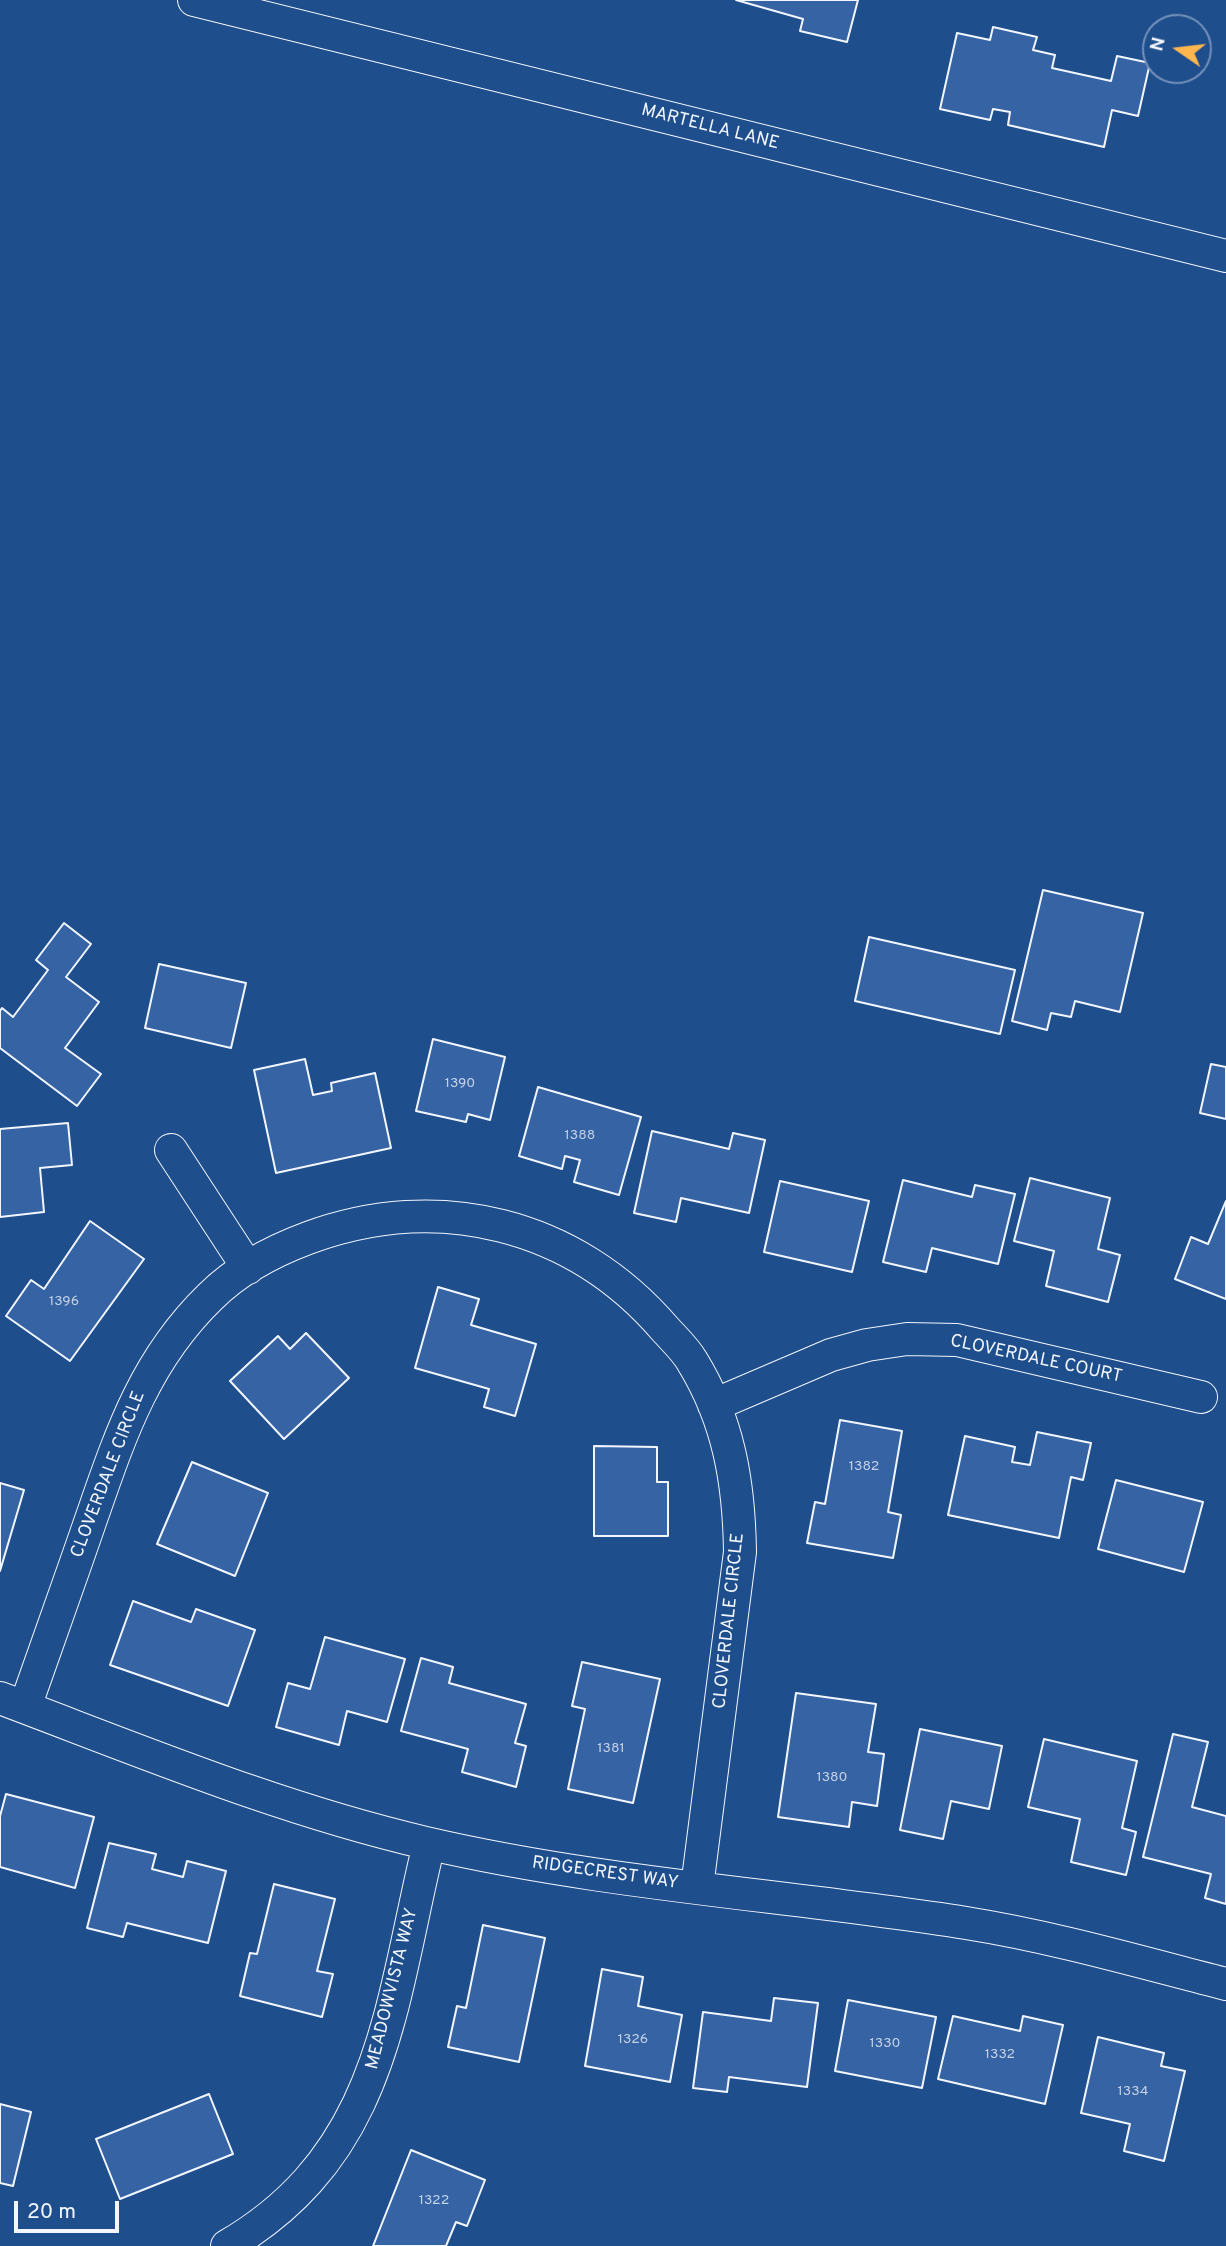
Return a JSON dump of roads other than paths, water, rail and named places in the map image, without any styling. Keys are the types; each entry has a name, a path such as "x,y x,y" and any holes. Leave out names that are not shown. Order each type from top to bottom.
{"street":[{"name":"MARTELLA LANE","path":"194,0 1226,256"},
{"path":"171,1150 248,1268"},
{"name":"CLOVERDALE CIRCLE","path":"12,1703 125,1422 147,1376 177,1332 211,1295 248,1268 310,1237 377,1219 428,1215 486,1221 544,1239 599,1268 644,1304 691,1359 714,1405 732,1455 739,1498 740,1552 697,1887"},
{"name":"CLOVERDALE COURT","path":"714,1405 831,1355 867,1345 907,1339 957,1340 1003,1349 1201,1397"},
{"name":"RIDGECREST WAY","path":"12,1703 254,1793 362,1827 429,1844 574,1870 970,1924 1036,1937 1226,1984"},
{"name":"MEADOWVISTA WAY","path":"227,2246 269,2235 318,2172 358,2111 384,2039 429,1844"}]}
